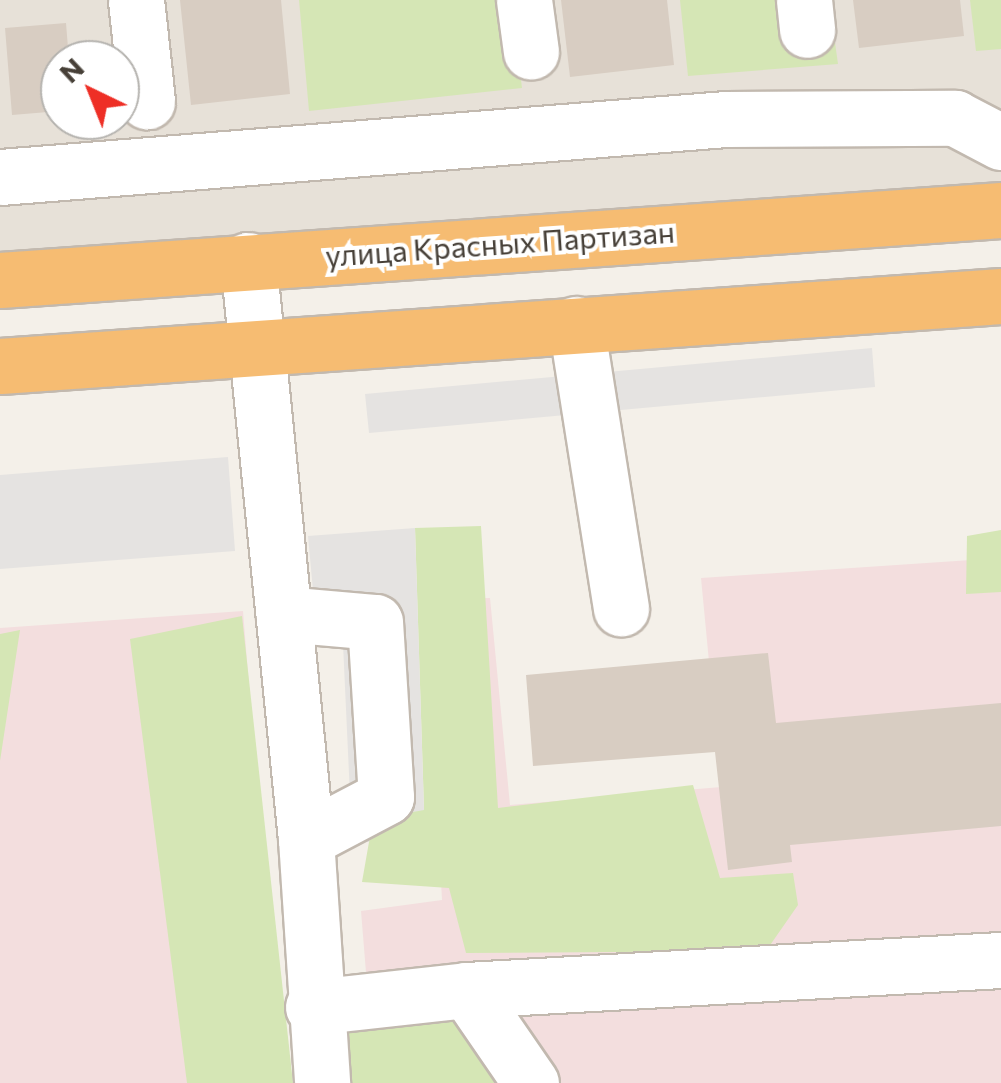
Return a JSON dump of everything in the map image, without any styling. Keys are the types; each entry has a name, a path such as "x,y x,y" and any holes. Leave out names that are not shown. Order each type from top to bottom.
{"highway":[{"name":"улица Красных Партизан","path":"0,280 1001,210"},
{"path":"0,366 1001,296"}],"lane":[{"path":"136,0 147,101"},
{"path":"0,176 726,120 955,118 1001,142"},
{"path":"248,260 253,348 306,839 313,1008 322,1083"},
{"path":"576,324 621,608"},
{"path":"284,614 375,622 386,798 306,839"},
{"path":"313,1008 467,990 1001,960"},
{"path":"467,990 531,1083"}],"shaded area":[{"path":"0,0 1001,0 1001,188 0,259"},
{"path":"872,348 875,387 369,433 365,394"},
{"path":"228,457 235,551 0,569 0,475"},
{"path":"415,528 424,810 374,819 369,842 352,839 343,644 318,645 308,536"},
{"path":"1001,558 1001,1083 375,1083 361,911 442,900 426,599 490,598 510,805 721,787 701,578"},
{"path":"243,611 281,1083 0,1083 0,628"}],"green space":[{"path":"299,0 511,0 522,88 309,111"},
{"path":"680,0 829,0 838,64 688,76"},
{"path":"970,0 1001,0 1001,49 976,51"},
{"path":"481,526 498,808 693,785 720,878 793,873 798,905 766,951 466,953 449,888 362,882 373,819 424,809 415,528"},
{"path":"1001,530 1001,592 966,594 967,536"},
{"path":"242,616 293,1083 187,1083 130,639"},
{"path":"20,630 0,761 0,634"},
{"path":"408,1003 493,1034 509,1083 350,1083 345,1028"}],"building":[{"path":"180,0 281,0 290,94 191,105"},
{"path":"561,0 667,0 674,65 570,77"},
{"path":"853,0 960,0 964,36 859,48"},
{"path":"66,23 67,40 40,40 40,113 12,115 5,28"},
{"path":"768,653 776,723 1001,703 1001,826 790,845 792,862 728,870 715,752 533,766 526,675"}]}
